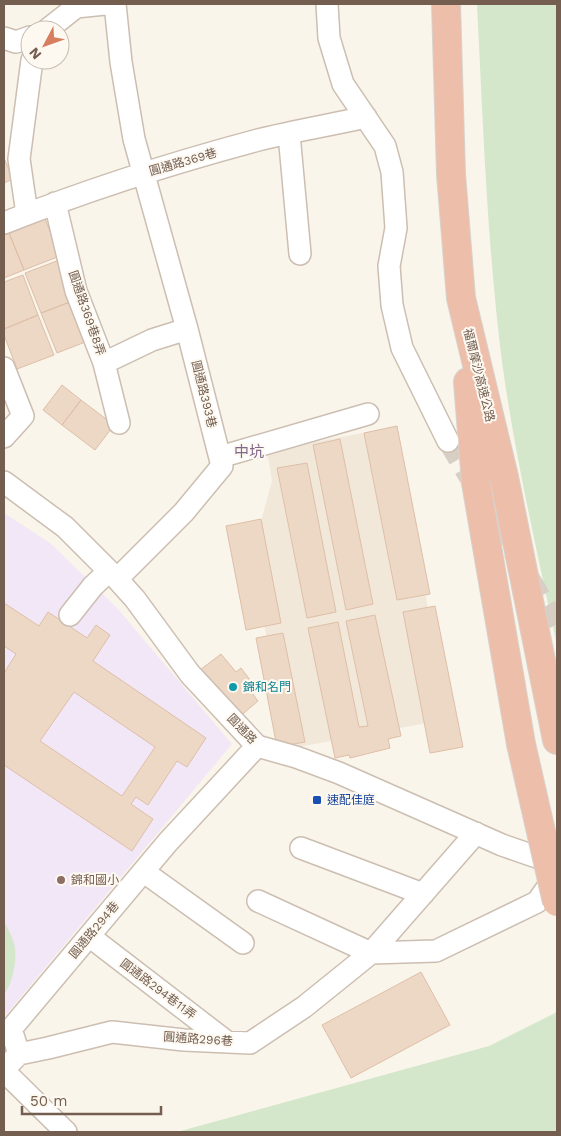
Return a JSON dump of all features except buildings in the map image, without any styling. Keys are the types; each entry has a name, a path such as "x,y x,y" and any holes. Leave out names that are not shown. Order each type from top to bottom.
{"highway":[{"name":"福爾摩沙高速公路","path":"446,4 451,174 461,298 504,477 556,738"},
{"path":"461,298 476,483 521,744 557,902"}],"street":[{"path":"60,20 76,7 105,4"},
{"name":"圓通路393巷","path":"114,4 121,62 134,139 145,173 220,457"},
{"path":"327,4 329,38 343,84 385,146 392,172 396,228 388,266 392,305 402,348 448,441"},
{"path":"4,38 16,42 20,41"},
{"path":"27,214 19,159 31,70"},
{"name":"圓通路369巷","path":"4,223 55,203 145,173 260,140 366,117"},
{"path":"289,134 300,254"},
{"name":"圓通路369巷8弄","path":"55,203 76,291 104,363 119,423"},
{"path":"104,363 152,340 187,329"},
{"path":"4,368 23,416 4,436"},
{"path":"70,615 93,586 113,575 184,512 222,466 220,457 368,414"},
{"name":"圓通路","path":"4,482 65,527 113,575 135,599 190,674 257,746 296,757 339,773 502,845 557,864"},
{"name":"圓通路294巷","path":"19,1054 11,1029 168,842 257,746"},
{"name":"圓通路296巷","path":"19,1054 112,1032 184,1040 250,1043 304,1006 371,953 476,833"},
{"path":"301,848 423,894"},
{"path":"144,872 243,943"},
{"path":"258,901 371,953 436,951 537,902 557,874"},
{"name":"圓通路294巷11弄","path":"89,936 226,1042"},
{"path":"19,1054 4,1070 66,1132"}],"shaded area":[{"path":"394,427 449,719 288,749 251,557 272,481 267,451"},
{"name":"錦和國小","path":"4,513 50,543 117,608 232,744 4,1017"}],"green space":[{"path":"477,4 557,4 557,645 520,469 502,362 489,228"},
{"path":"4,922 15,946 15,961 12,976 4,995"},
{"path":"557,1012 557,1132 177,1132 489,1046"}],"tunnel":[{"path":"448,441 557,625"}],"place":[{"name":"錦和名門","path":"233,687"},
{"name":"速配佳庭","path":"317,800"},
{"name":"錦和國小","path":"61,880"}],"district":[{"name":"中坑","path":"249,452"}]}
